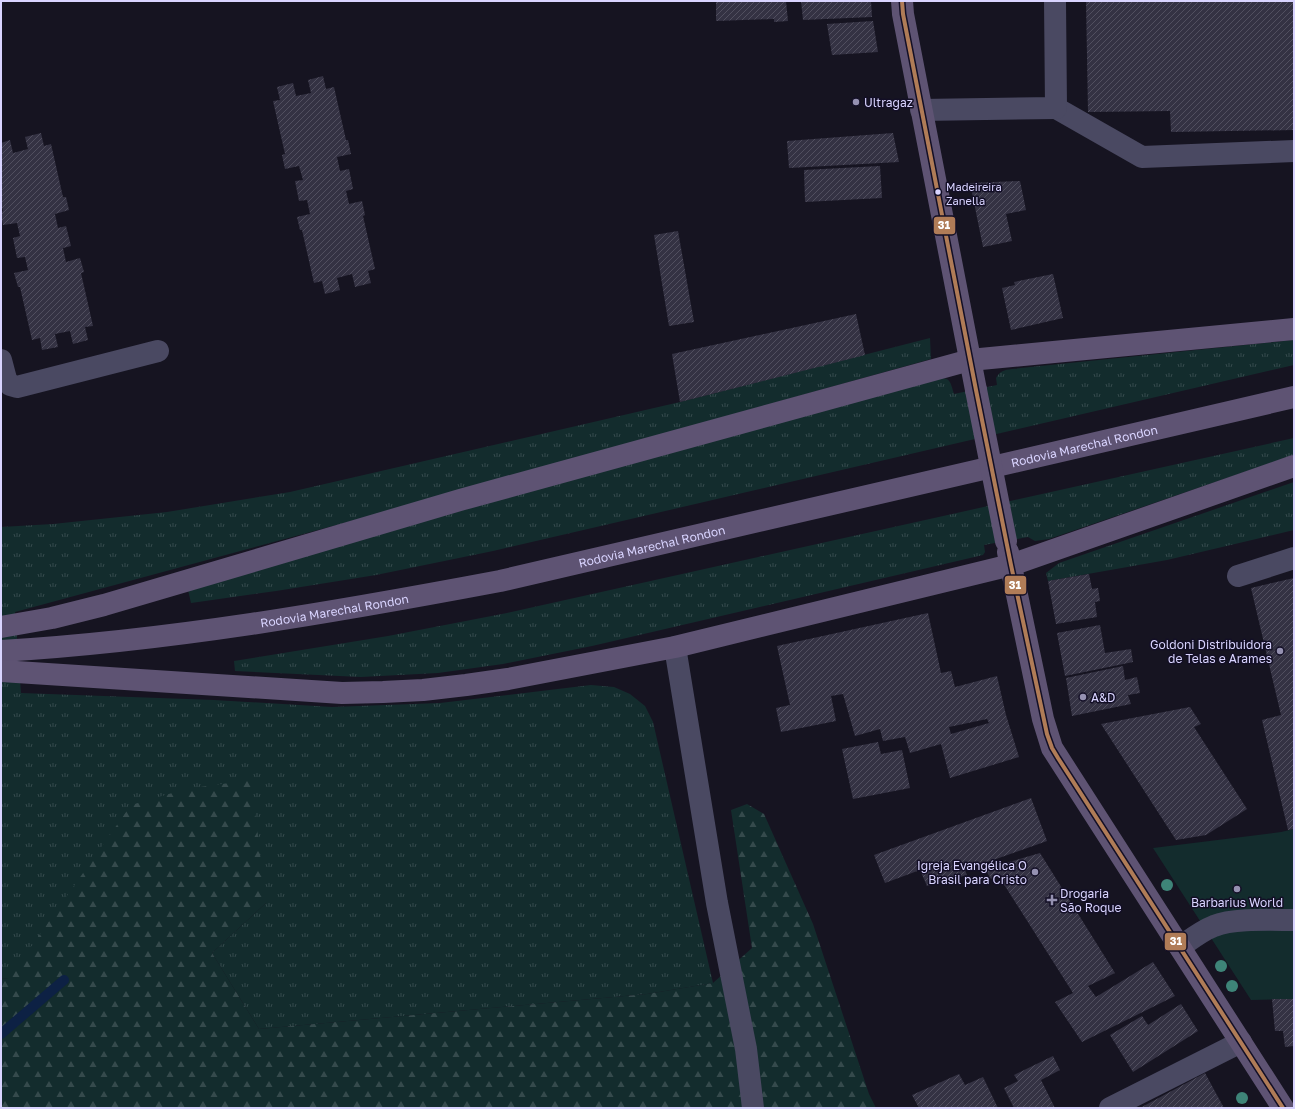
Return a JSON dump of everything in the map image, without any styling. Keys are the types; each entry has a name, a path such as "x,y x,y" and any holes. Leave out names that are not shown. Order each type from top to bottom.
{"main road":[{"path":"902,1 903,14 921,110 1006,541 1043,719 1052,748 1283,1108"},
{"path":"1,627 52,618 104,605 460,500 970,360 1294,329"},
{"name":"Rodovia Marechal Rondon","path":"1,651 63,648 177,635 374,604 493,582 1294,397"},
{"path":"1,671 342,693 423,690 494,681 675,647 1011,565 1294,466"}],"street":[{"path":"1055,1 1056,108"},
{"path":"921,110 1056,108 1142,157 1294,151"},
{"path":"1,360 6,379 10,385 17,387 158,351"},
{"path":"1238,576 1294,558"},
{"path":"675,647 717,903 746,1049 753,1108"},
{"path":"1180,947 1206,930 1219,924 1233,922 1294,920"},
{"path":"1110,1108 1241,1042"}],"green space":[{"path":"930,338 931,359 355,520 15,612 21,693 214,700 332,707 440,703 591,685 614,687 630,694 645,706 653,722 713,983 647,994 259,1029 212,953 266,903 9,978 1,979 1,527 53,524 167,512 290,492 680,402"},
{"path":"1294,340 1294,365 493,551 376,575 191,603 188,590 360,539 934,378 943,378 948,380 954,394 997,385 996,378 999,374 1002,371 1009,369"},
{"path":"1294,438 1294,455 1049,539 1035,541 1028,537 984,545 985,552 983,555 592,646 503,664 438,673 361,677 235,671 234,661 388,636 507,613"},
{"path":"1294,482 1294,530 1167,560 1048,581 1046,573 1059,563"},
{"path":"251,780 266,903 212,953 259,1029 647,994 713,983 752,948 731,810 747,804 764,814 813,924 869,1094 876,1108 1,1108 1,979 9,978 131,805 186,789"},
{"name":"Barbarius World","path":"1294,829 1294,999 1251,1000 1153,848 1281,832"}],"building":[{"path":"716,1 786,1 788,21 774,22 774,19 716,21"},
{"path":"801,1 871,1 872,17 803,20"},
{"path":"1086,1 1294,1 1294,130 1171,132 1170,111 1088,112"},
{"path":"873,21 878,52 832,55 827,24"},
{"path":"323,76 326,89 334,87 346,140 348,140 351,154 337,157 340,171 349,169 353,189 346,191 349,204 362,201 365,215 363,216 375,269 368,271 371,283 355,287 352,274 337,278 340,290 325,294 322,281 314,283 302,230 300,230 297,217 310,214 307,200 299,201 295,181 303,180 299,166 285,169 282,155 285,154 273,101 280,100 277,87 293,83 296,96 311,93 308,80"},
{"path":"41,133 44,146 51,144 63,197 66,197 69,210 55,214 58,228 66,226 71,246 63,248 66,262 80,258 84,272 81,273 93,326 85,327 88,340 73,344 70,331 55,334 58,347 42,350 40,338 32,340 20,287 18,287 14,273 28,270 25,257 17,258 13,238 20,236 17,223 3,225 1,215 1,212 3,211 1,204 1,143 10,140 13,153 28,149 25,137"},
{"path":"893,133 899,162 789,168 787,141"},
{"path":"880,166 882,198 805,202 804,170"},
{"path":"1020,181 1026,210 1006,214 1012,241 983,247 970,183"},
{"path":"678,231 694,322 669,326 654,235"},
{"path":"1053,274 1063,318 1011,330 1002,288 1015,285 1014,282"},
{"path":"856,314 865,355 680,402 672,354"},
{"path":"1089,574 1092,589 1098,588 1100,601 1095,602 1097,617 1056,624 1048,581"},
{"name":"Goldoni Distribuidora de Telas e Arames","path":"1294,578 1294,829 1288,830 1262,720 1281,715 1251,588"},
{"path":"928,613 941,673 951,671 955,687 997,676 1006,715 1019,757 950,778 941,744 910,753 905,737 883,741 880,729 855,736 843,694 831,696 836,721 781,732 776,708 790,705 777,646","holes":["987,719 989,723 951,734 949,727"]},
{"path":"1100,625 1105,653 1131,649 1133,662 1065,676 1057,633"},
{"path":"1123,666 1125,680 1137,677 1140,693 1128,695 1131,704 1072,716 1066,678"},
{"path":"1190,707 1201,724 1194,727 1247,809 1206,835 1176,840 1101,724"},
{"path":"878,742 881,754 902,750 910,788 853,799 842,749"},
{"path":"1031,798 1047,841 965,870 967,875 927,886 920,870 885,883 874,855"},
{"path":"1040,853 1115,973 1088,986 1096,997 1153,962 1175,996 1082,1042 1055,1002 1073,993 998,875 991,879 985,869"},
{"path":"1272,999 1294,999 1294,1046 1285,1047 1283,1031 1275,1031"},
{"path":"1181,1004 1198,1031 1133,1072 1110,1035 1142,1016 1148,1025"},
{"path":"1053,1056 1060,1070 1041,1080 1055,1108 1014,1108 1004,1088 1018,1081 1014,1075"},
{"path":"1205,1073 1224,1108 1140,1108"},
{"path":"959,1074 965,1085 983,1077 998,1108 919,1108 912,1095"}],"waterway":[{"path":"1,1034 64,980"}],"transit line":[{"name":"31","path":"902,1 903,14 976,390 1047,734 1052,748 1058,758 1283,1108"}],"place":[{"name":"Ultragaz","path":"856,102"},
{"name":"Madeireira Zanella","path":"938,192"},
{"name":"Goldoni Distribuidora de Telas e Arames","path":"1280,651"},
{"name":"A&D","path":"1083,697"},
{"name":"Igreja Evangélica O Brasil para Cristo","path":"1035,872"},
{"name":"Barbarius World","path":"1237,889"},
{"name":"Drogaria São Roque","path":"1052,900"}]}
